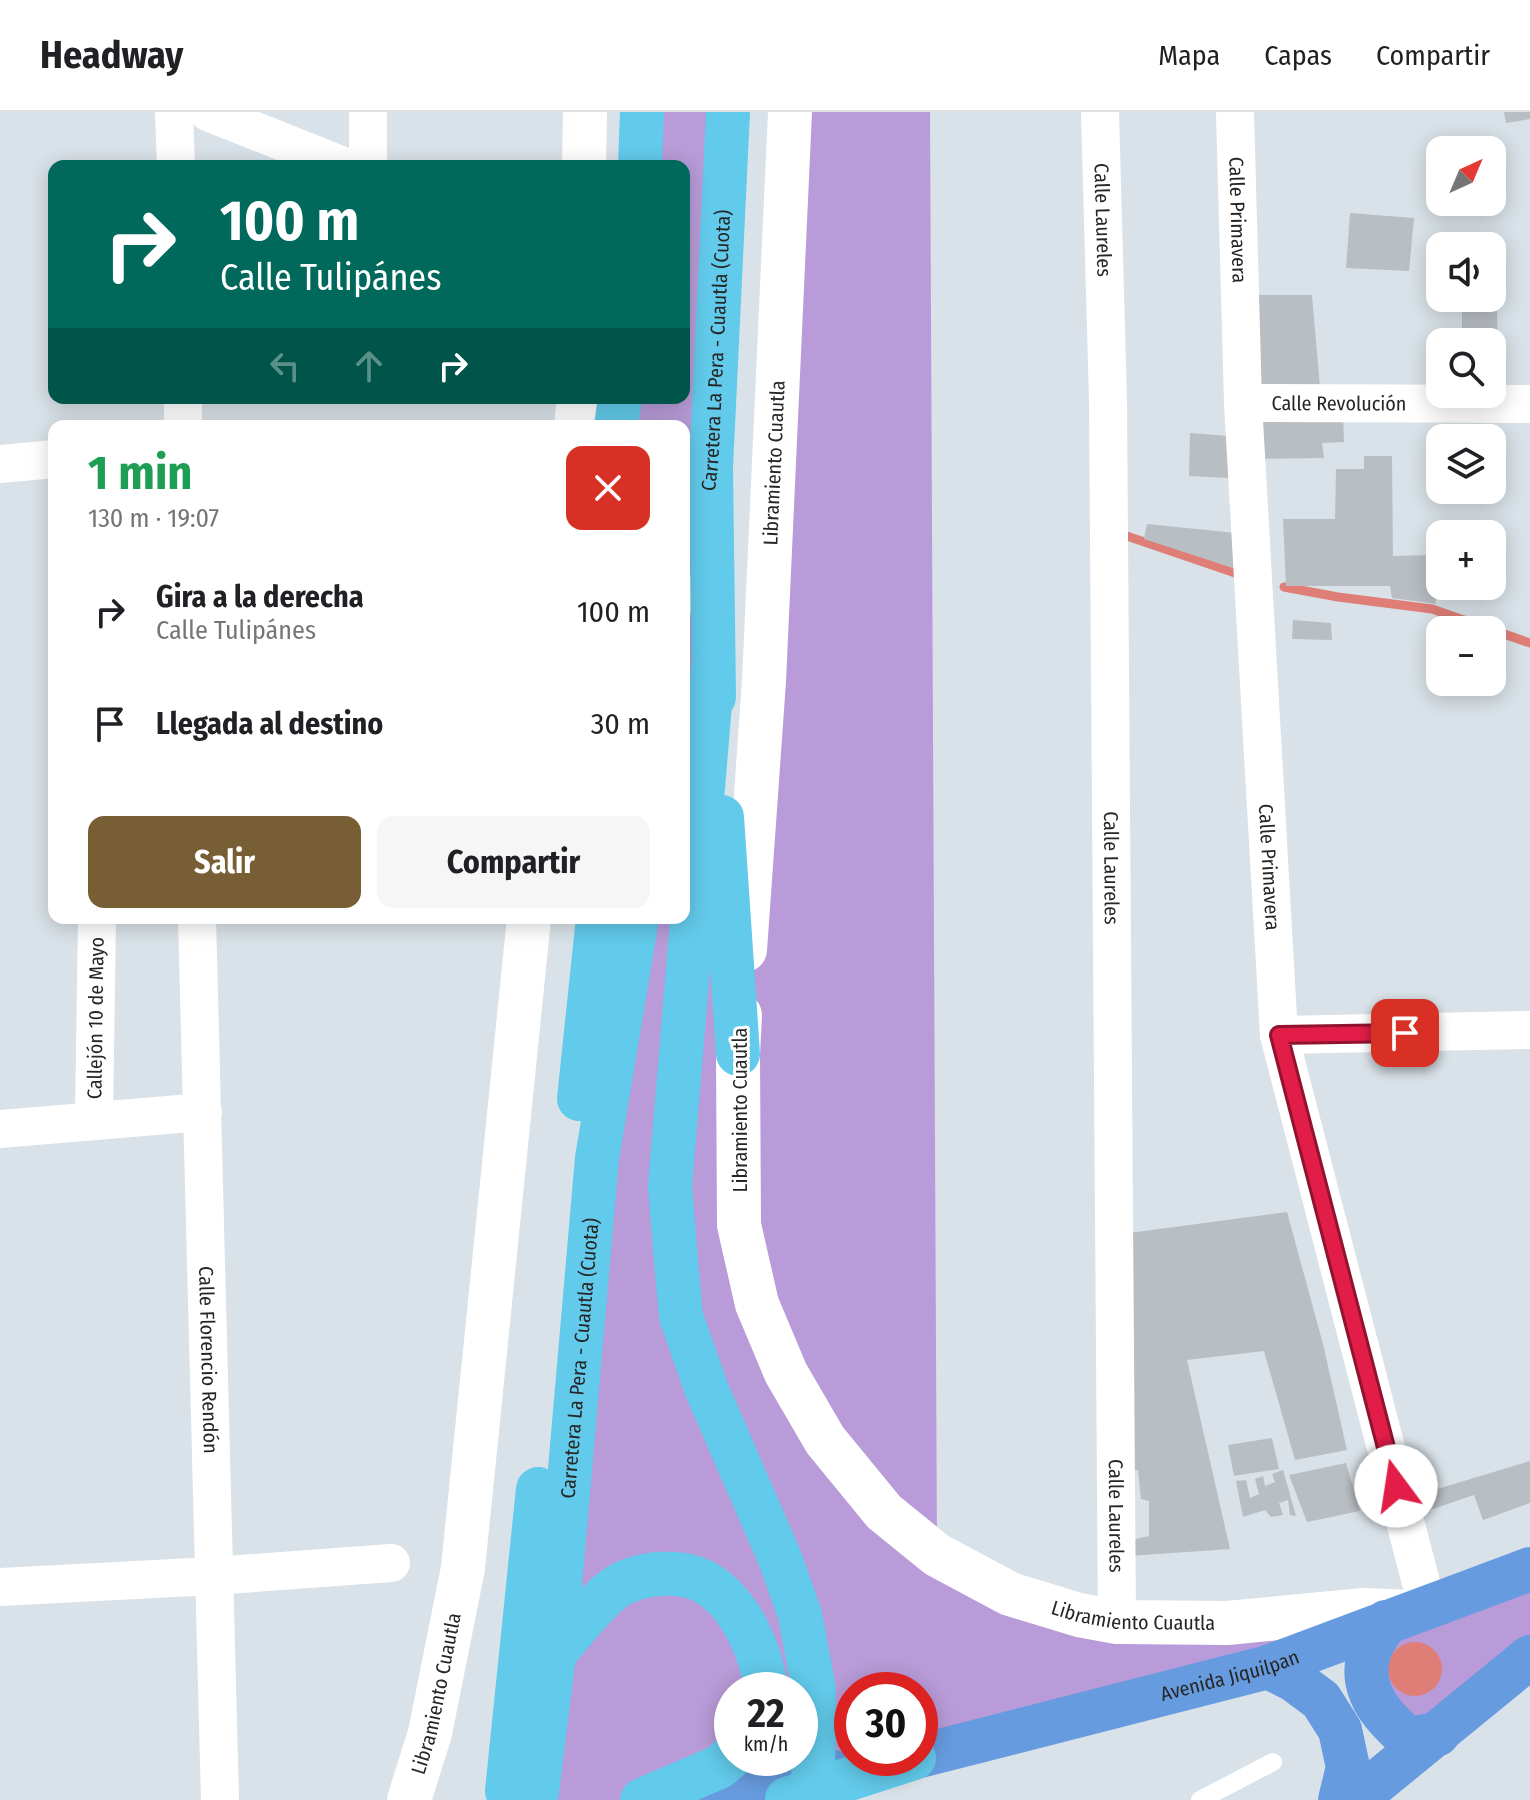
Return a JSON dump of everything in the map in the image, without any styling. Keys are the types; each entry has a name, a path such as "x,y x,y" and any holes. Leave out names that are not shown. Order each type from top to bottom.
{"highway":[{"path":"640,160 642,112"},
{"name":"Carretera La Pera - Cuautla (Cuota)","path":"690,596 711,467 728,112"},
{"path":"711,467 713,667 738,1054"},
{"path":"713,667 670,1186 679,1302 706,1388 750,1486 800,1615 814,1690 813,1800"},
{"name":"Carretera La Pera - Cuautla (Cuota)","path":"526,1797 598,924"},
{"name":"Carretera La Pera - Cuautla (Cuota)","path":"526,1797 554,1654 597,1158 636,924"},
{"path":"554,1654 616,1587 643,1575 670,1574 706,1582 727,1601 745,1625 762,1672"},
{"path":"642,1800 714,1769"},
{"path":"785,1800 858,1776"}],"main road":[{"path":"584,160 585,112"},
{"name":"Libramiento Cuautla","path":"790,112 764,681 738,1054 739,1225 757,1304 786,1373 825,1440 884,1512 937,1555 1010,1594 1079,1615 1117,1622 1227,1623 1364,1610 1408,1613"},
{"name":"Libramiento Cuautla","path":"409,1800 430,1733 463,1568 528,924"},
{"name":"Avenida Jiquilpan","path":"938,1751 1268,1667 1530,1569"},
{"path":"1408,1613 1370,1651 1367,1686 1381,1715 1408,1739 1438,1734"},
{"path":"1355,1800 1527,1658"},
{"path":"1268,1667 1294,1680 1321,1700 1340,1730 1348,1767 1340,1800"},
{"path":"675,1800 834,1772"}],"street":[{"path":"174,112 176,160"},
{"path":"208,112 328,160"},
{"path":"368,112 368,160"},
{"name":"Calle Laureles","path":"1100,112 1109,433 1117,1622"},
{"name":"Calle Primavera","path":"1235,112 1243,403 1279,1035 1408,1613"},
{"name":"Calle Revolución","path":"1243,403 1530,404"},
{"path":"0,464 48,460"},
{"name":"Callejón 10 de Mayo","path":"94,1120 97,924"},
{"name":"Calle Florencio Rendón","path":"197,924 220,1800"},
{"path":"1279,1035 1530,1030"},
{"path":"0,1129 203,1112"},
{"path":"0,1587 391,1563"}],"lane":[{"path":"1200,1800 1273,1762"}],"shaded area":[{"path":"642,112 728,112 711,467 690,577 690,420 631,420 632,404 690,404 690,160 640,160"},
{"path":"785,112 930,112 937,1555 884,1512 757,1304 738,1054"},
{"path":"707,517 755,1308 934,1559 1224,1626 1530,1569 1530,1657 1408,1739 1370,1651 938,1749 938,1672 834,1672 834,1762 818,1766 818,1672 714,1672 714,1776 772,1776 665,1800 541,1800 637,924 690,924 690,616"},
{"path":"1415,1642 1434,1650 1442,1669 1434,1688 1415,1696 1396,1688 1388,1669 1396,1650"}],"building":[{"path":"1504,112 1530,112 1530,119 1506,123"},
{"path":"1350,213 1414,218 1409,271 1346,268"},
{"path":"1259,295 1312,295 1320,388 1258,388"},
{"path":"1462,312 1497,312 1497,328 1462,328"},
{"path":"1343,414 1344,442 1322,443 1324,458 1256,459 1255,422"},
{"path":"1190,433 1229,436 1230,478 1189,476"},
{"path":"1364,456 1392,456 1393,556 1426,555 1426,600 1436,600 1436,604 1392,598 1390,586 1286,586 1283,519 1335,519 1336,469 1364,469"},
{"path":"1147,524 1246,534 1248,573 1144,539"},
{"path":"1293,620 1331,623 1332,640 1292,639"},
{"path":"1287,1212 1323,1344 1347,1450 1295,1460 1264,1351 1187,1360 1230,1549 1129,1556 1127,1541 1149,1536 1149,1501 1141,1499 1138,1470 1125,1472 1114,1235"},
{"path":"1272,1438 1279,1469 1234,1476 1228,1445"},
{"path":"1530,1461 1530,1503 1483,1520 1474,1495 1418,1514 1414,1496"},
{"path":"1346,1463 1360,1511 1307,1522 1289,1475"},
{"path":"1283,1470 1296,1516 1290,1515 1288,1500 1279,1503 1283,1515 1271,1517 1265,1510 1243,1517 1236,1481 1246,1480 1250,1498 1259,1494 1255,1479 1263,1476 1265,1486 1275,1482 1272,1474"}],"waterway":[{"path":"1121,534 1244,576"},
{"path":"1284,587 1432,609 1530,643"}],"route":[{"path":"1396,1486 1279,1035 1405,1033"}]}
